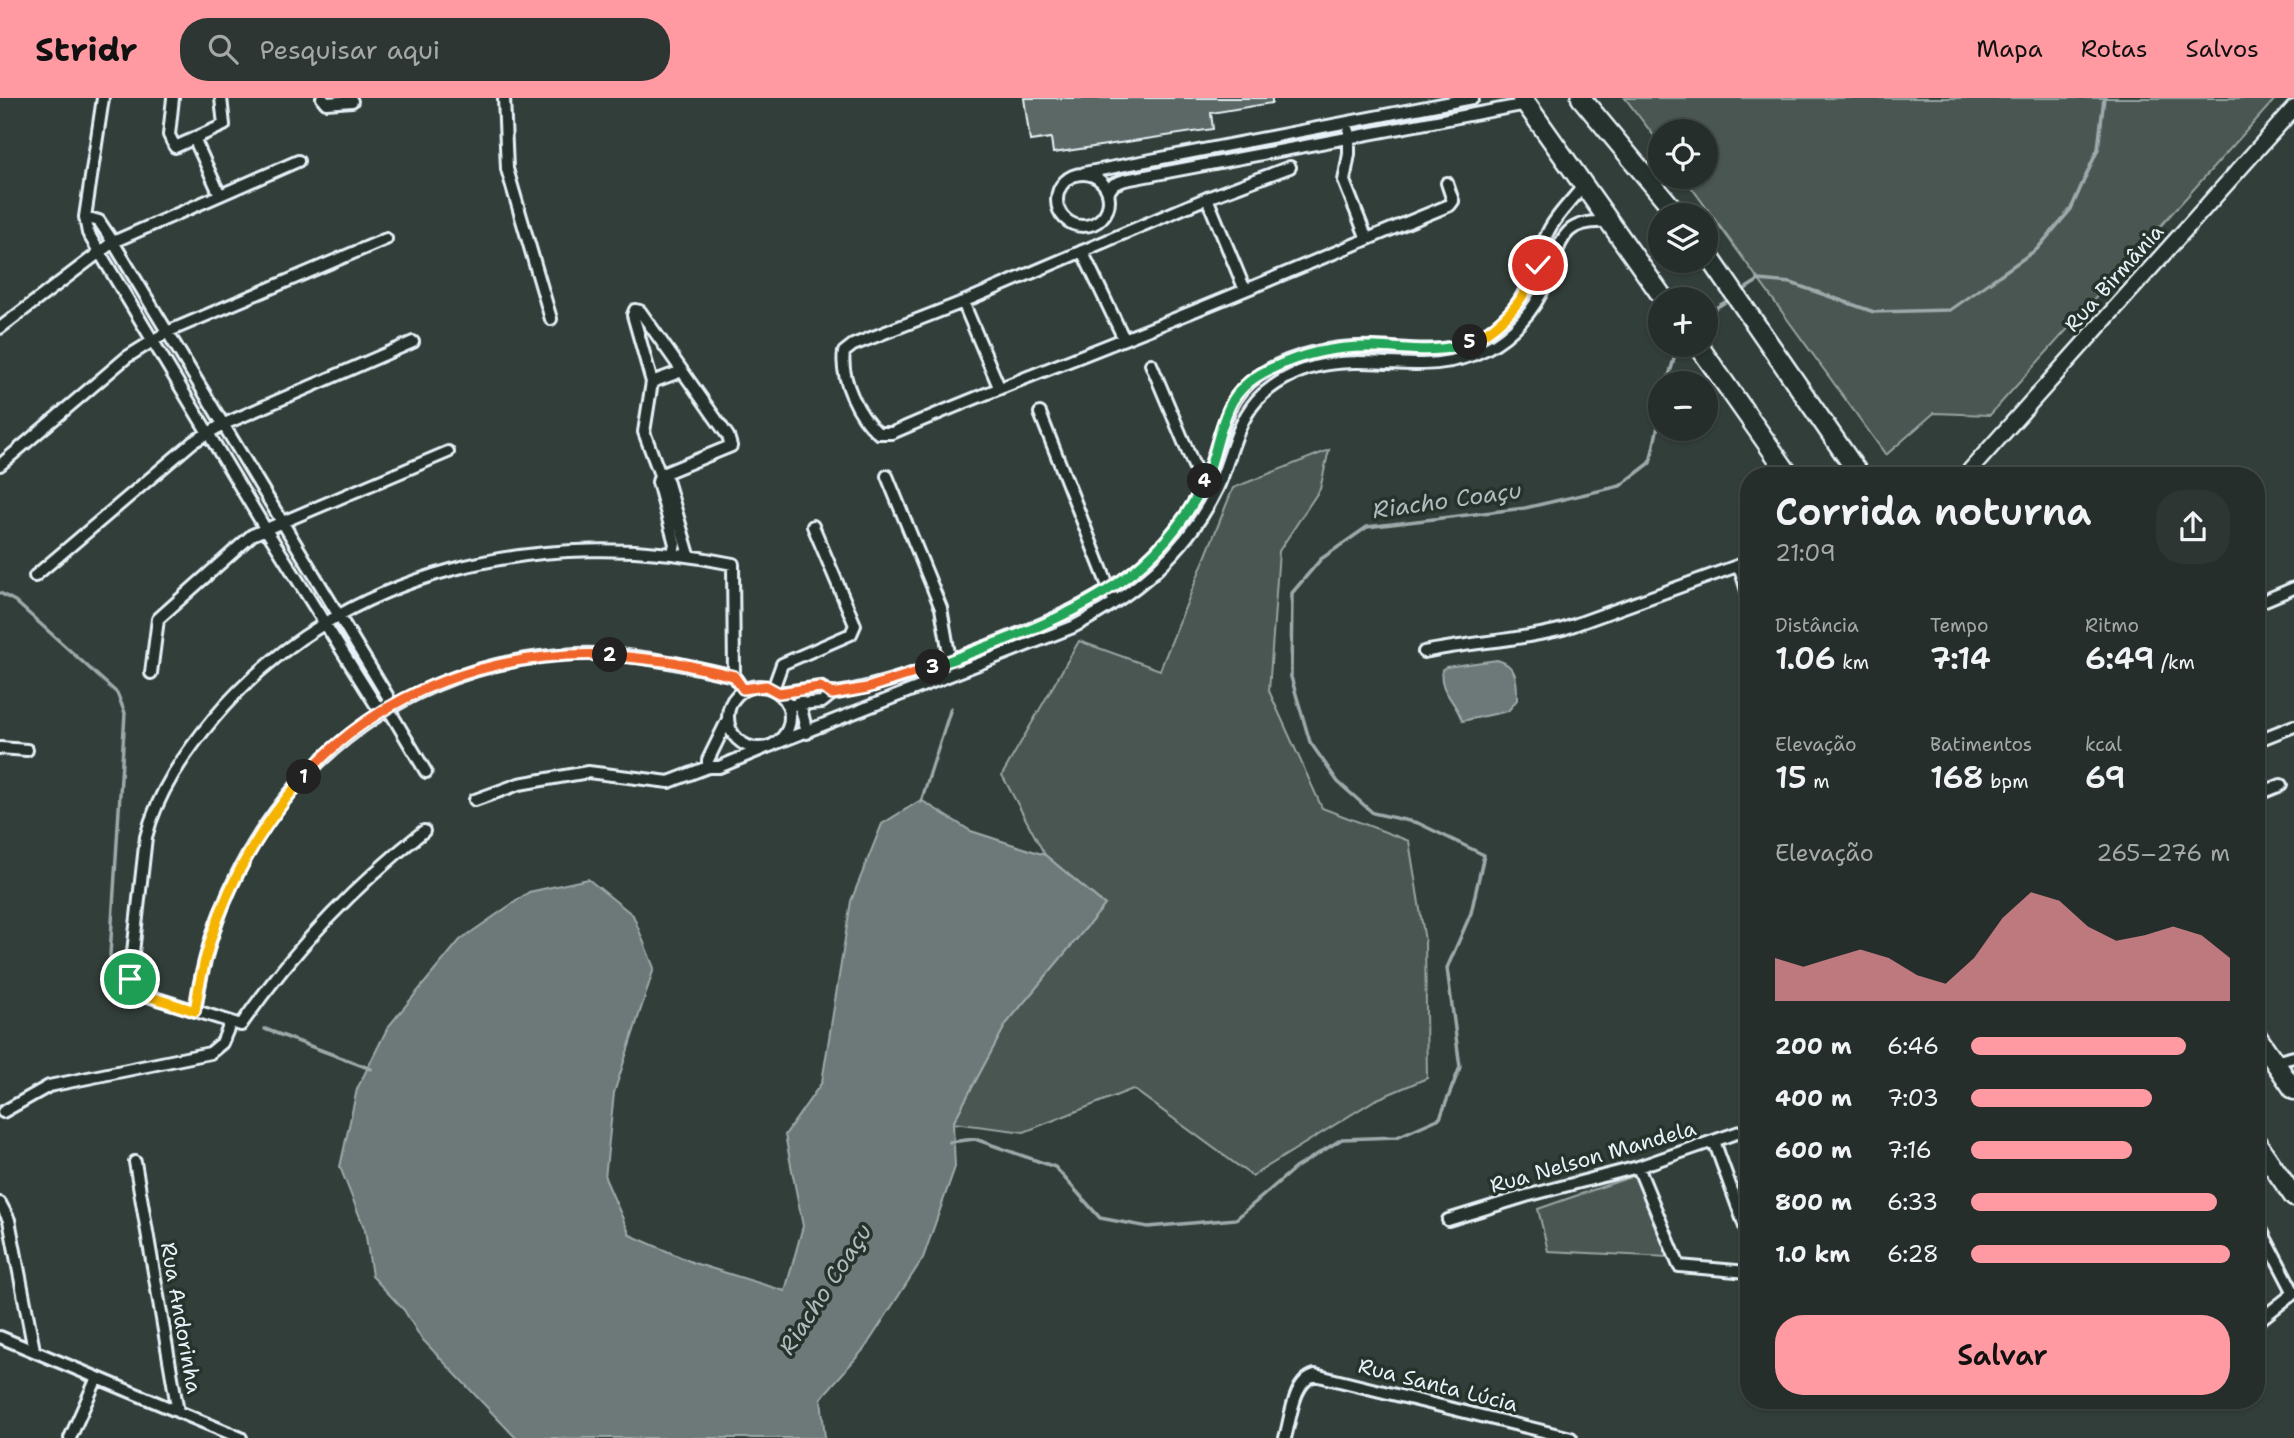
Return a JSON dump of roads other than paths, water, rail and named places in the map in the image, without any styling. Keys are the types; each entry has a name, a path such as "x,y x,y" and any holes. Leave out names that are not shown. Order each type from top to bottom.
{"highway":[{"path":"1581,98 1668,203"},
{"path":"1524,101 1655,287"},
{"path":"1718,269 1854,467"},
{"path":"1706,357 1784,467"},
{"path":"2265,1048 2294,1090"},
{"path":"2265,1155 2294,1197"}],"street":[{"path":"103,98 85,217 88,233 324,624 376,705 388,708"},
{"path":"173,98 169,135 174,147 224,125 220,98"},
{"path":"322,98 330,104 352,101"},
{"path":"505,98 504,157 551,319"},
{"path":"1473,98 1071,176 1059,188 1057,205 1066,219 1081,226 1098,222 1108,208 1109,191 1114,184 1125,180 1350,138 1524,101"},
{"name":"Rua Birmânia","path":"1973,467 2294,108"},
{"path":"1347,121 1350,138 1344,181 1367,239"},
{"path":"194,138 220,195"},
{"path":"0,328 113,242 298,161"},
{"path":"1290,167 1207,198 848,348 842,363 846,379 867,421 878,433 886,434 1245,290 1450,205 1453,201 1447,183"},
{"path":"1084,173 1103,182 1109,191"},
{"path":"788,705 822,702 837,693 891,681 950,661 1068,614 1110,591 1165,543 1204,484 1232,402 1257,376 1283,363 1339,348 1376,347 1433,351 1459,346 1482,336 1503,321 1521,301 1533,278 1549,230 1583,186"},
{"path":"1207,198 1245,290"},
{"path":"85,217 99,222 113,242 337,616 388,696 388,708 426,772"},
{"path":"475,800 519,784 566,774 614,773 669,782 708,767 719,767 1073,626 1115,604 1146,581 1175,552 1217,489 1249,411 1268,390 1322,365 1375,360 1434,365 1476,354 1512,331 1532,309 1546,283 1562,236 1581,223 1609,222"},
{"path":"0,465 127,357 167,332 386,239"},
{"path":"1082,251 1124,339"},
{"path":"963,302 999,387"},
{"path":"660,475 731,446 728,436 640,311 635,310 633,315 652,382 645,432 660,475 658,482 675,544 674,553"},
{"path":"36,576 193,442 222,425 413,342"},
{"path":"1283,363 1289,370 1289,378"},
{"path":"1151,364 1204,484 1217,489"},
{"path":"652,382 682,371"},
{"path":"1257,376 1268,390"},
{"path":"1232,402 1240,403 1249,411"},
{"path":"1040,412 1115,604"},
{"path":"1224,422 1231,428 1241,427"},
{"path":"151,673 158,619 232,551 280,521 448,452"},
{"path":"660,475 667,480 689,555"},
{"path":"887,476 941,608 954,673"},
{"path":"776,691 782,664 852,634 855,625 813,526"},
{"path":"424,831 369,877 318,927 278,974 241,1025 230,1024 132,991 130,979 151,816 183,760 222,709 276,658 337,616 419,580 506,557 592,548 689,555 733,564 734,676 743,689"},
{"path":"1424,652 1467,642 1535,636 1563,629 1740,565"},
{"path":"2265,600 2294,588"},
{"path":"195,1011 199,980 213,929 233,881 259,835 308,772 347,736 388,708 411,694 457,676 504,663 552,656 601,654 650,658 734,676"},
{"path":"708,767 708,760 727,721 732,699 743,689 758,685 776,691 820,687 837,693 850,715"},
{"path":"792,689 801,704 807,733"},
{"path":"727,721 733,735 744,745 770,745 788,727 788,705 776,691"},
{"path":"2265,737 2294,726"},
{"path":"0,748 27,750"},
{"path":"2265,791 2281,785"},
{"path":"3,1112 49,1086 210,1053 222,1043 230,1024"},
{"path":"2274,1062 2294,1057"},
{"name":"Rua Nelson Mandela","path":"1448,1220 1526,1196 1638,1167 1740,1132"},
{"path":"1714,1141 1740,1213"},
{"name":"Rua Andorinha","path":"135,1162 178,1412"},
{"path":"1638,1167 1677,1263 1687,1269 1740,1272"},
{"path":"0,1203 9,1220 34,1350"},
{"path":"2265,1237 2294,1293 2265,1316"},
{"name":"Rua Andorinha","path":"0,1337 96,1380 178,1412"},
{"name":"Rua Santa Lúcia","path":"1285,1438 1300,1386 1307,1377 1320,1376 1565,1437"},
{"path":"69,1438 96,1380"},
{"path":"178,1412 241,1438"}],"water":[{"path":"1497,660 1513,670 1517,700 1508,711 1462,721 1445,690 1442,670 1446,667"},
{"path":"921,800 971,831 1045,855 1105,905 1006,1024 953,1123 955,1167 923,1258 865,1348 821,1398 825,1438 516,1438 421,1338 404,1310 372,1276 365,1230 340,1167 357,1089 388,1027 460,940 529,892 588,879 633,915 654,968 614,1093 605,1178 630,1235 694,1263 785,1291 803,1226 785,1135 822,1082 851,901 882,824"}],"waterway":[{"name":"Riacho Coaçu","path":"1740,292 1759,280 1791,283 1874,312 1950,310 2037,249 2071,209 2098,149 2104,98"},
{"name":"Riacho Coaçu","path":"1718,306 1730,299"},
{"name":"Riacho Coaçu","path":"1670,371 1675,357"},
{"name":"Riacho Coaçu","path":"950,1142 975,1139 1055,1167 1100,1218 1148,1227 1236,1219 1295,1168 1342,1139 1397,1137 1440,1118 1460,1067 1447,968 1471,913 1484,855 1418,823 1373,813 1338,782 1310,742 1291,677 1292,593 1321,559 1367,527 1525,508 1620,486 1650,463 1655,441"},
{"path":"0,593 15,601 117,693 125,713 110,955 113,970"},
{"path":"921,802 951,708"},
{"path":"265,1029 371,1069"}]}
